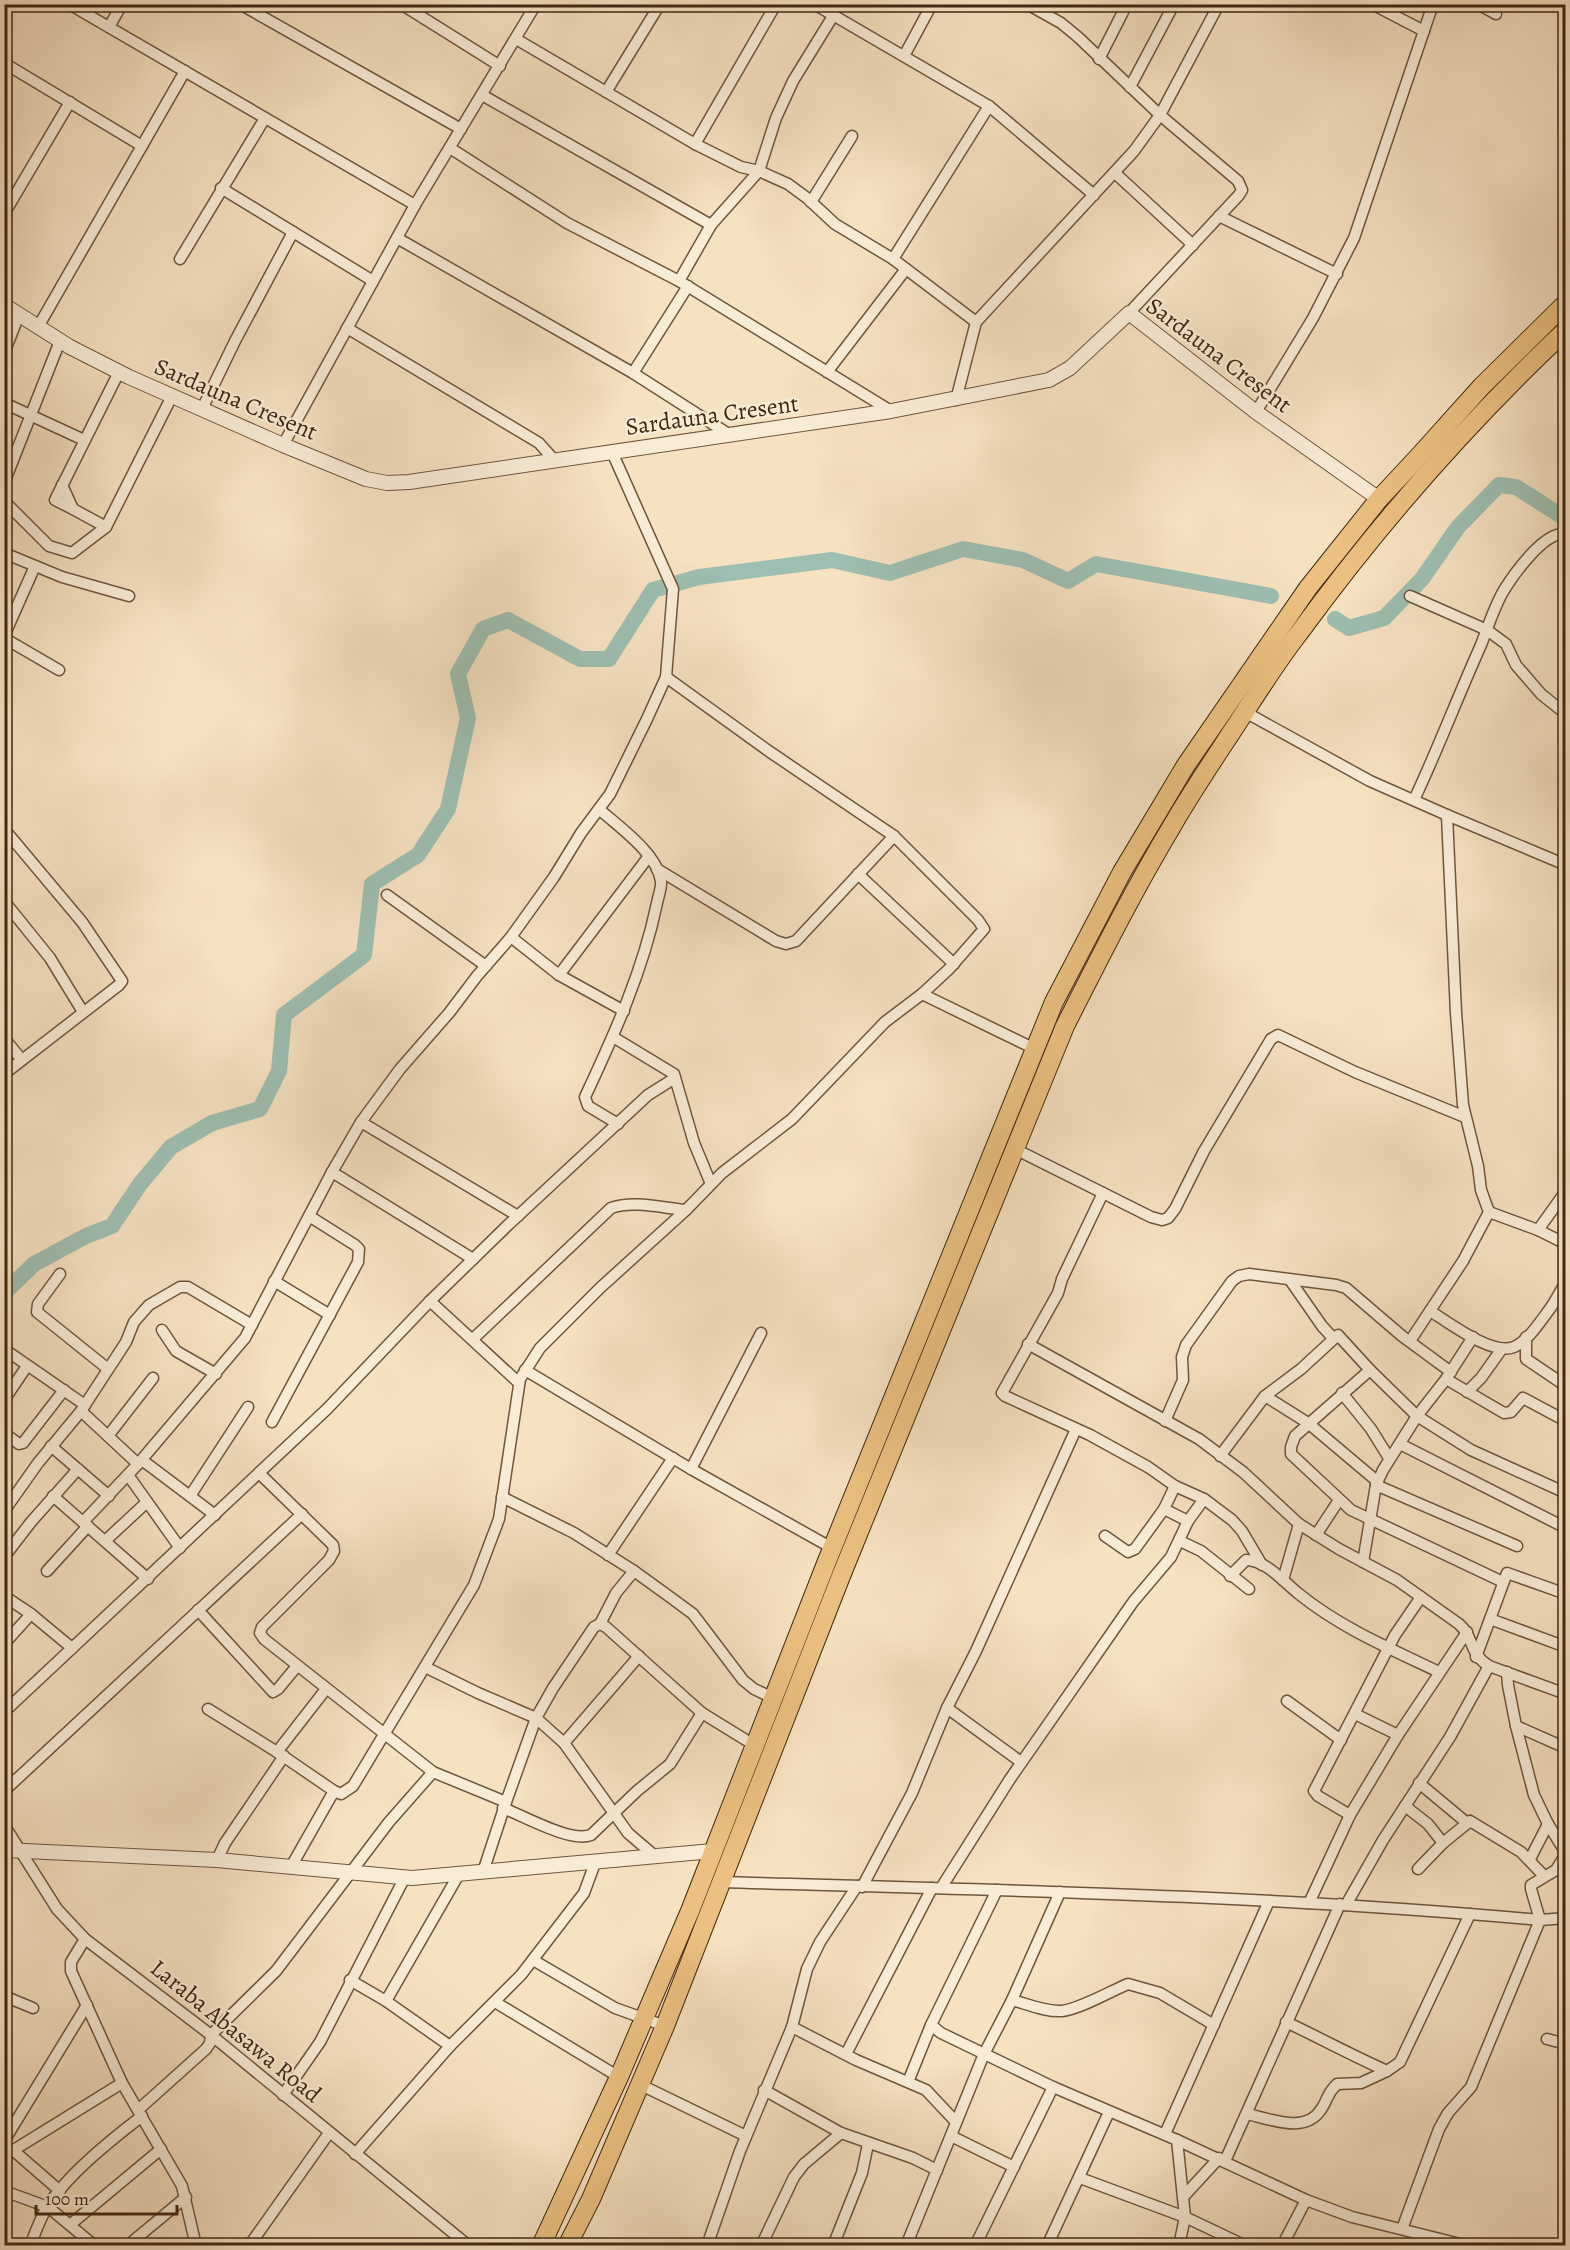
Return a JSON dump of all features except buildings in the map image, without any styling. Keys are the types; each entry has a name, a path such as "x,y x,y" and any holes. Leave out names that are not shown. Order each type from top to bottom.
{"main road":[{"path":"541,2246 619,2077 690,1911 832,1548 1054,1002 1122,872 1186,765 1308,588 1379,499 1482,387 1566,303"},
{"path":"567,2246 591,2199 641,2085 841,1576 1065,1026 1137,886 1173,823 1245,712 1298,634 1345,571 1456,443 1507,388 1566,330"}],"street":[{"path":"69,4 415,205"},
{"path":"109,27 122,4"},
{"path":"240,4 461,129"},
{"path":"402,4 500,66"},
{"path":"284,445 415,205 536,4"},
{"path":"606,92 660,4"},
{"path":"695,144 776,4"},
{"path":"814,4 989,106 1094,195"},
{"path":"904,56 932,4"},
{"path":"1027,4 1061,23 1160,115 1238,181 1242,190 1129,313"},
{"path":"1100,59 1127,4"},
{"path":"1130,87 1174,4"},
{"path":"1372,4 1424,31"},
{"path":"1256,412 1337,274 1354,238 1433,4"},
{"path":"1478,4 1496,14"},
{"path":"956,399 976,322 1134,151 1160,115 1218,5"},
{"path":"633,374 683,284 711,225 759,171 776,118 793,81 832,16"},
{"path":"516,39 695,144 741,167 759,171 788,184 835,224 893,259 976,322"},
{"path":"4,63 142,146"},
{"path":"38,327 185,71"},
{"path":"482,95 711,225"},
{"path":"4,214 70,102"},
{"path":"893,259 989,106"},
{"path":"180,259 265,118"},
{"path":"811,202 852,136"},
{"path":"450,148 567,224 683,284 891,411"},
{"path":"1114,173 1193,245"},
{"path":"221,188 373,281"},
{"path":"1219,216 1337,274"},
{"path":"202,409 293,232"},
{"path":"397,238 633,374 730,435"},
{"path":"827,372 906,269"},
{"name":"Sardauna Cresent","path":"4,305 60,340 119,372 366,479 387,483 409,482 612,453 891,411 1049,380 1070,368 1129,313 1256,412 1379,499"},
{"path":"4,353 19,315"},
{"path":"348,328 539,443 555,461"},
{"path":"4,483 60,340"},
{"path":"106,527 55,500 119,372"},
{"path":"4,501 49,546 72,553 106,527 172,396"},
{"path":"4,403 84,440"},
{"path":"47,1571 245,1338 332,1172 361,1122 400,1069 511,937 609,794 666,677 672,586 612,453"},
{"path":"1414,800 1436,755 1459,694 1503,592 1541,544 1553,535 1566,534"},
{"path":"4,553 62,577 129,596"},
{"path":"35,566 4,637 59,670"},
{"path":"1410,596 1487,630 1506,644 1516,665 1541,694 1566,714"},
{"path":"208,1708 334,1791 341,1794 353,1786 474,1585 499,1519 519,1383 540,1348 722,1173 784,1127 885,1022 922,994 954,964 984,929 983,925 894,836 761,746 666,677"},
{"path":"1245,712 1370,781 1566,865"},
{"path":"599,809 649,856 662,882 653,926 624,1011 585,1097 588,1106 618,1124"},
{"path":"1410,1341 1463,1261 1489,1212 1481,1190 1478,1166 1465,1117 1455,1013 1446,815"},
{"path":"4,829 82,922 121,979 119,985 4,1074"},
{"path":"656,869 776,941 786,944 796,941 894,836"},
{"path":"559,975 649,856"},
{"path":"858,874 954,964"},
{"path":"387,895 486,966"},
{"path":"4,901 50,958 83,1012"},
{"path":"511,937 559,975 624,1011"},
{"path":"922,994 1035,1049"},
{"path":"1015,1149 1151,1217 1162,1220 1168,1218 1175,1209 1203,1151 1271,1039 1278,1035 1355,1072 1465,1117"},
{"path":"614,1036 674,1074 694,1143 711,1185"},
{"path":"4,1038 21,1059"},
{"path":"4,1712 327,1409 430,1301 518,1216 648,1095 675,1078"},
{"path":"361,1122 518,1216"},
{"path":"332,1172 473,1259"},
{"path":"1538,1230 1566,1191"},
{"path":"1103,1193 1062,1279 1058,1293 1002,1393 1076,1428 1148,1467 1175,1486 1204,1499 1232,1520 1242,1531 1262,1565"},
{"path":"473,1339 611,1208 649,1206 686,1210"},
{"path":"1489,1212 1538,1230 1566,1244"},
{"path":"272,1422 358,1262 359,1249 309,1216"},
{"path":"60,1274 38,1304 37,1312 108,1369"},
{"path":"1165,1421 1184,1380 1182,1357 1186,1345 1232,1281 1239,1276 1249,1274 1346,1288 1467,1392 1504,1413 1511,1412 1523,1398 1566,1421"},
{"path":"1290,1280 1333,1338"},
{"path":"274,1281 330,1315"},
{"path":"1430,1311 1473,1337 1501,1350 1514,1347 1526,1337 1550,1309 1566,1282"},
{"path":"4,1511 51,1446 83,1408 126,1342 134,1322 149,1305 180,1287 194,1290 252,1325"},
{"path":"430,1301 519,1383"},
{"path":"162,1330 176,1351 216,1374"},
{"path":"691,1469 761,1334"},
{"path":"1220,1456 1265,1396 1339,1335 1370,1370 1417,1416 1471,1450 1566,1493"},
{"path":"1363,1562 1377,1484 1389,1458 1473,1337"},
{"path":"1526,1337 1526,1359 1566,1386"},
{"path":"1028,1344 1199,1439 1243,1472 1299,1524 1397,1580 1459,1624 1467,1632 1476,1657 1489,1665 1566,1694"},
{"path":"4,1349 64,1390 108,1436 140,1462 215,1515"},
{"path":"1467,1392 1490,1368 1501,1350"},
{"path":"4,1400 27,1366"},
{"path":"525,1370 691,1469 832,1548"},
{"path":"1370,1370 1308,1423 1292,1442 1291,1454 1351,1510 1503,1582"},
{"path":"108,1436 153,1378"},
{"path":"4,1433 19,1444 23,1443 64,1390"},
{"path":"1342,1394 1371,1429 1389,1458"},
{"path":"1265,1396 1308,1423 1377,1484 1517,1546"},
{"path":"190,1496 248,1407"},
{"path":"707,2246 746,2136 792,2027 807,1969 820,1942 860,1886 908,1801 947,1708 976,1651 1076,1428"},
{"path":"1400,1444 1566,1528"},
{"path":"51,1446 109,1496"},
{"path":"608,1555 673,1458"},
{"path":"4,1557 78,1469"},
{"path":"259,1473 333,1545 334,1551 329,1560 262,1626 260,1633 264,1639 297,1666 433,1772 564,1833 584,1838 591,1835 670,1764 702,1713"},
{"path":"128,1475 180,1548"},
{"path":"1106,1536 1124,1550 1132,1551 1139,1546 1164,1509 1175,1486"},
{"path":"53,1496 148,1579"},
{"path":"502,1497 574,1533 634,1571 693,1614 743,1680 754,1689 773,1698"},
{"path":"846,2054 937,1888 1021,1762 1133,1602 1171,1557 1188,1521 1204,1499"},
{"path":"1316,1535 1339,1500"},
{"path":"105,1541 147,1502"},
{"path":"1164,1509 1188,1521"},
{"path":"4,1791 302,1514"},
{"path":"1283,1580 1299,1524"},
{"path":"1180,1541 1201,1551 1249,1589"},
{"path":"1230,1576 1246,1560 1262,1565 1334,1619 1439,1672"},
{"path":"483,1872 536,1718 594,1627 600,1624 616,1593 634,1571"},
{"path":"1476,1657 1503,1582 1509,1572 1563,1591"},
{"path":"4,1596 31,1614 72,1648"},
{"path":"1350,1815 1318,1796 1314,1791 1388,1648 1421,1597"},
{"path":"198,1610 273,1692 297,1666"},
{"path":"4,1644 31,1614"},
{"path":"1490,1619 1566,1647"},
{"path":"600,1624 702,1713 754,1744"},
{"path":"1309,1903 1350,1815 1398,1735 1467,1632"},
{"path":"564,1743 639,1656"},
{"path":"1184,2196 1222,2160 1247,2114 1286,2022 1343,1905 1450,1737 1489,1665"},
{"path":"424,1667 536,1718 564,1743 628,1833 656,1857"},
{"path":"1402,2229 1439,2128 1448,2113 1471,2087 1540,1920 1531,1889 1534,1881 1556,1870 1566,1853 1534,1795 1516,1726 1507,1672"},
{"path":"217,1860 225,1843 280,1754 326,1689"},
{"path":"1287,1701 1341,1740"},
{"path":"947,1708 1021,1762"},
{"path":"1355,1714 1398,1735"},
{"path":"1516,1726 1566,1748"},
{"path":"30,2246 48,2207 60,2191 102,2147 206,2049 210,2043 210,2035 276,1971 389,1822 433,1772"},
{"path":"1419,1783 1467,1823"},
{"path":"292,1865 334,1791"},
{"path":"1405,1806 1428,1824 1443,1843"},
{"path":"1418,1869 1443,1843 1467,1823 1474,1822 1530,1859 1544,1876"},
{"path":"1530,1859 1548,1824"},
{"name":"Laraba Abasawa Road","path":"4,1825 12,1850 57,1909 85,1940 210,2035 469,2246"},
{"path":"12,1850 292,1865 350,1873 405,1877 594,1863 713,1851"},
{"path":"355,2154 450,2046 495,2002 533,1960 584,1893 594,1863"},
{"path":"386,2001 459,1874"},
{"path":"283,2095 315,2050 405,1877"},
{"path":"720,1882 1269,1901 1540,1920 1560,1918 1566,1924"},
{"path":"908,2082 931,2025 997,1890"},
{"path":"906,2246 984,2054 1012,2000 1060,1892"},
{"path":"1165,2134 1269,1901"},
{"path":"1247,2114 1304,2124 1313,2119 1322,2108 1327,2094 1337,2084 1361,2083 1400,2062 1470,1914"},
{"path":"85,1940 70,1966 122,2083 186,2197 188,2219 196,2246"},
{"path":"533,1960 615,2008 665,2026"},
{"path":"350,1980 386,2001 450,2046"},
{"path":"1012,2000 1063,2011 1128,1984 1160,1993 1214,2025"},
{"path":"4,1996 33,2008"},
{"path":"495,2002 619,2077"},
{"path":"4,2140 87,2005"},
{"path":"1286,2022 1330,2043 1339,2050 1387,2071"},
{"path":"931,2025 941,2033 1053,2087 1165,2134 1306,2199 1352,2217 1468,2246"},
{"path":"792,2027 926,2090 956,2122"},
{"path":"1547,2039 1566,2044"},
{"path":"60,2191 8,2153 122,2083"},
{"path":"641,2085 746,2136"},
{"path":"975,2246 1053,2087"},
{"path":"764,2090 841,2133 913,2158 937,2170"},
{"path":"1047,2246 1109,2112"},
{"path":"249,2246 329,2133"},
{"path":"761,2246 794,2177 804,2164 841,2133"},
{"path":"951,2136 1014,2167"},
{"path":"1177,2140 1185,2217 1179,2246"},
{"path":"833,2246 862,2173 868,2144"},
{"path":"71,2224 161,2149"},
{"path":"1080,2178 1185,2217 1246,2246"},
{"path":"4,2191 48,2207 95,2246"},
{"path":"127,2246 186,2197"},
{"path":"1282,2246 1306,2199"}],"waterway":[{"path":"1335,619 1349,628 1384,618 1422,579 1458,527 1499,485 1516,487 1566,519"},
{"path":"4,1293 34,1264 86,1236 112,1226 140,1184 171,1147 212,1123 260,1109 279,1071 284,1015 364,955 372,884 418,855 448,809 468,718 458,674 483,629 508,620 580,659 609,659 653,590 699,577 832,560 890,573 963,549 1023,560 1068,581 1096,564 1271,596"}]}
